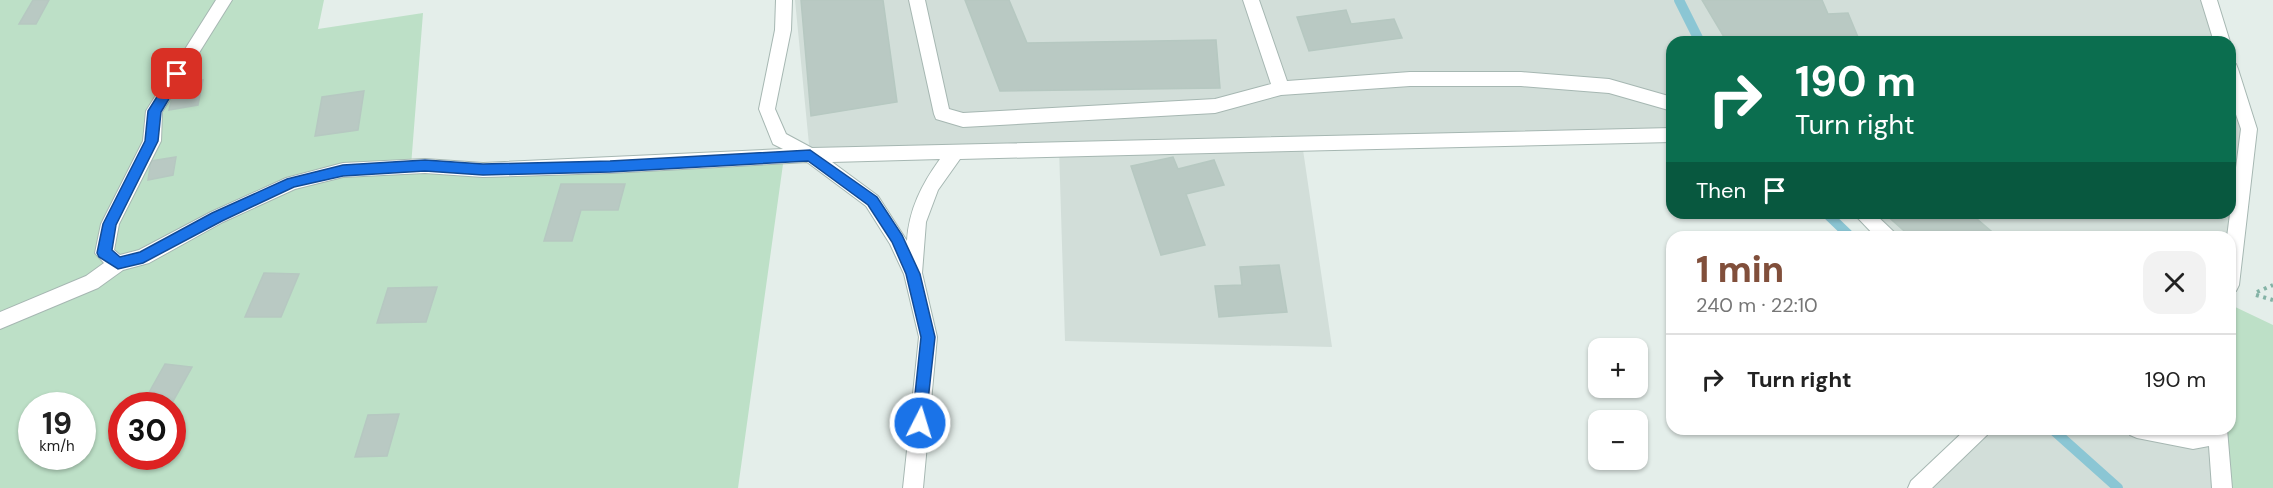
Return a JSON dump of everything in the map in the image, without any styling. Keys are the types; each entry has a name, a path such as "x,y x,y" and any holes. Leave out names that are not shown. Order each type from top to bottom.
{"street":[{"path":"118,263 104,253 110,224 152,141 154,111 224,0"},
{"path":"784,0 783,30 767,108 779,139 810,155 872,201 897,239 913,274 928,337 913,488"},
{"path":"917,0 942,114 963,120 1215,106 1281,88 1410,79 1521,79 1609,86 1666,102"},
{"path":"1251,0 1281,88"},
{"path":"2209,0 2220,36"},
{"path":"2236,88 2249,129 2236,236"},
{"path":"0,321 92,282 118,263 143,257 217,217 292,183 343,170 425,166 483,170 599,167 810,155 1666,135"},
{"path":"913,274 917,222 930,187 954,153"},
{"path":"1868,219 1882,231"},
{"path":"1918,488 1974,435"},
{"path":"2167,435 2193,440 2207,435"},
{"path":"2216,435 2222,488"}],"path":[{"path":"2273,285 2253,294 2273,300"}],"shaded area":[{"path":"795,0 2209,0 2220,36 1666,36 1666,135 1302,143 1332,347 1065,341 1059,148 810,155"},
{"path":"2236,86 2249,129 2236,253 2236,231 1882,231 1868,219 2236,219"},
{"path":"1974,435 2217,435 2217,488 1918,488"}],"green space":[{"path":"0,0 324,0 318,29 423,13 411,166 784,157 738,488 0,488"},
{"path":"2236,307 2273,325 2273,488 2222,488 2218,435 2236,435"}],"building":[{"path":"33,0 49,0 36,24 19,24"},
{"path":"801,0 883,0 897,102 811,116"},
{"path":"965,0 1009,0 1027,43 1216,40 1220,88 1000,91"},
{"path":"1702,0 1822,0 1828,14 1848,13 1858,36 1723,36"},
{"path":"1346,10 1351,24 1394,19 1402,38 1309,51 1297,17"},
{"path":"203,80 198,105 169,110 175,85"},
{"path":"364,91 358,130 315,136 322,97"},
{"path":"176,157 173,175 148,180 151,161"},
{"path":"1173,157 1178,169 1214,160 1224,185 1186,194 1205,245 1161,255 1131,166"},
{"path":"561,184 625,184 618,210 581,210 572,241 544,241"},
{"path":"1891,219 1977,219 1991,231 1904,231"},
{"path":"1279,265 1287,312 1219,317 1215,286 1242,285 1240,267"},
{"path":"264,273 299,274 281,317 245,317"},
{"path":"437,287 426,322 377,323 388,288"},
{"path":"165,364 192,367 178,392 149,392"},
{"path":"399,414 387,456 355,457 368,415"}],"waterway":[{"path":"1679,0 1697,36"},
{"path":"1832,219 1845,231"},
{"path":"2059,435 2118,488"}],"route":[{"path":"177,74 154,111 152,141 110,224 104,253 118,263 143,257 217,217 292,183 343,170 425,166 483,170 610,166 810,155 872,201 897,239 913,274 928,337 920,423"}]}
